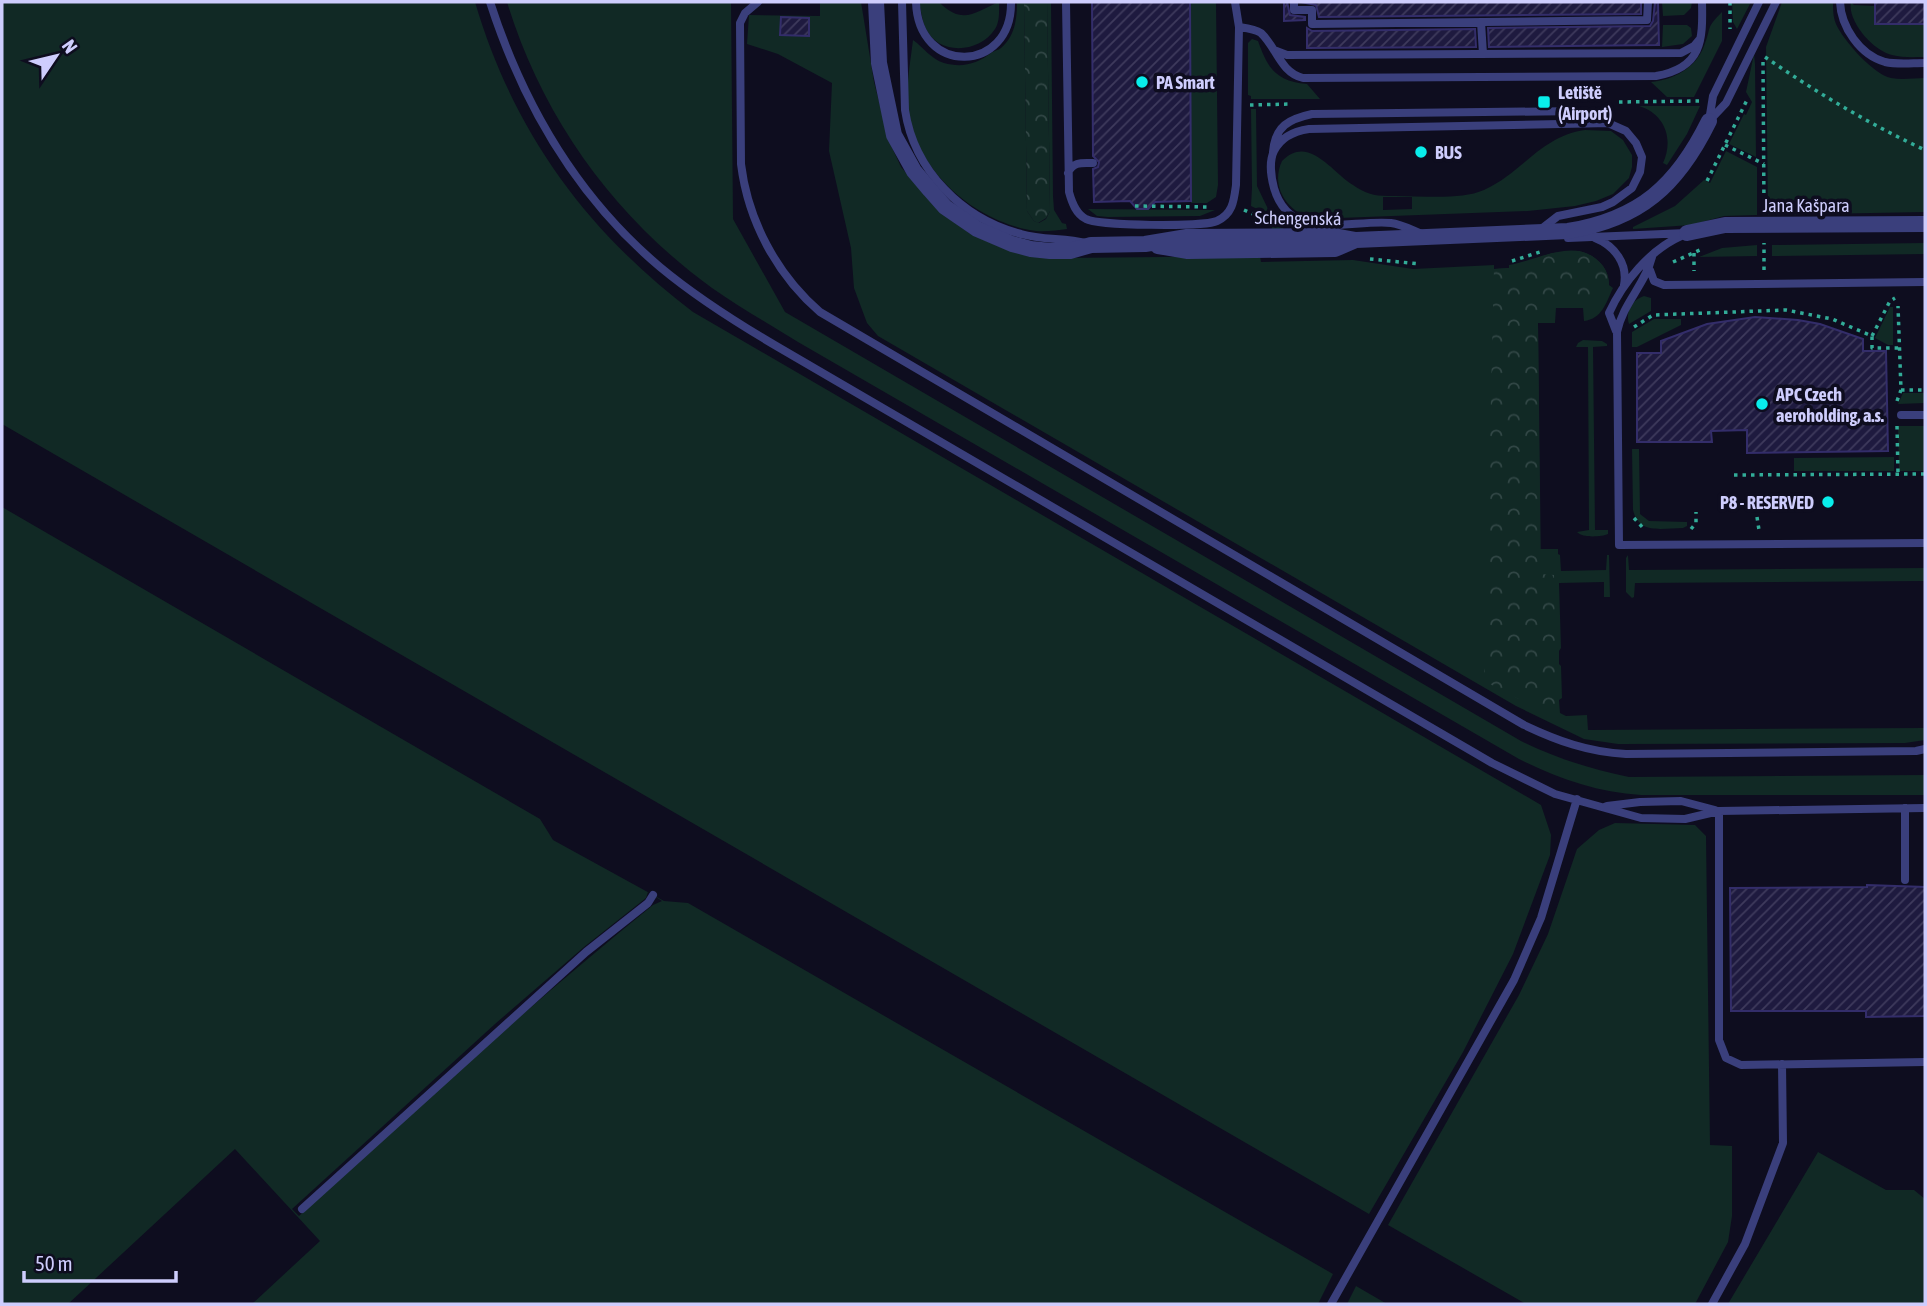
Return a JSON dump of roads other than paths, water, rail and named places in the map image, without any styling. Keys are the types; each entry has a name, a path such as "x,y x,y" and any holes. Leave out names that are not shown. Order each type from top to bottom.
{"street":[{"name":"Schengenská","path":"876,2 879,63 894,135 914,171 960,219 993,237 1031,249 1070,251 1091,245 1145,244 1187,237 1334,236 1356,240 1568,231 1600,225 1641,206 1662,190 1681,170 1709,121"},
{"name":"Jana Kašpara","path":"1687,233 1725,225 1925,224"}],"lane":[{"path":"490,2 522,87 570,169 626,235 660,267 689,289 778,347 1492,762 1556,794 1641,818 1685,819 1719,811 1925,808"},
{"path":"758,2 745,13 740,23 741,164 744,186 750,207 772,254 802,296 820,312 1524,725 1550,737 1578,748 1601,753 1626,754 1922,751"},
{"path":"902,2 907,127 921,158 932,174 957,201 1002,228 1034,237 1068,239 1091,245"},
{"path":"916,2 916,18 926,39 942,51 966,57 983,53 1000,40 1008,27 1011,2"},
{"path":"1066,2 1069,192 1076,209 1088,221 1096,223 1214,222 1224,216 1233,205 1236,185 1239,27 1235,2"},
{"path":"1294,2 1294,10 1312,10 1312,24 1647,20 1648,2"},
{"path":"1239,27 1260,33 1284,67 1290,73 1304,78 1656,76 1676,70 1692,58 1701,43 1703,33 1702,2"},
{"name":"Schengenská","path":"1709,121 1713,96 1759,2"},
{"path":"1709,121 1726,103 1776,2"},
{"path":"1840,2 1844,24 1856,42 1872,56 1887,62 1925,63"},
{"path":"1481,22 1483,54"},
{"path":"1269,45 1277,52 1287,55 1681,53 1694,46 1703,33"},
{"path":"1431,237 1393,223 1313,225 1297,220 1276,195 1272,156 1274,140 1279,131 1287,122 1312,114 1581,111 1611,122 1626,131 1636,142 1642,158 1638,180 1614,202 1558,216 1538,232"},
{"path":"1272,156 1284,138 1309,129 1611,122"},
{"path":"1067,176 1075,164 1093,163"},
{"path":"1538,232 1558,238 1687,233"},
{"path":"1617,332 1609,313 1623,289 1639,268 1664,246 1687,233"},
{"path":"1589,236 1605,243 1620,260 1625,273 1623,289"},
{"path":"1653,257 1646,276 1626,303 1617,332 1619,545 1925,543"},
{"path":"1650,267 1654,281 1664,285 1925,282"},
{"path":"1899,413 1925,415"},
{"path":"1331,1304 1514,980 1541,918 1577,799"},
{"path":"1604,806 1681,801 1719,811"},
{"path":"1905,808 1905,880"},
{"path":"1719,811 1720,1047 1726,1058 1736,1064 1925,1062"},
{"path":"302,1209 586,951 648,903 653,895"},
{"path":"1712,1304 1745,1244 1783,1143 1782,1064"}],"place":[{"name":"PA Smart","path":"1142,82"},
{"name":"Letiště (Airport)","path":"1544,102"},
{"name":"BUS","path":"1421,152"},
{"name":"APC Czech aeroholding, a.s.","path":"1762,404"},
{"name":"P8 - RESERVED","path":"1828,502"}]}
